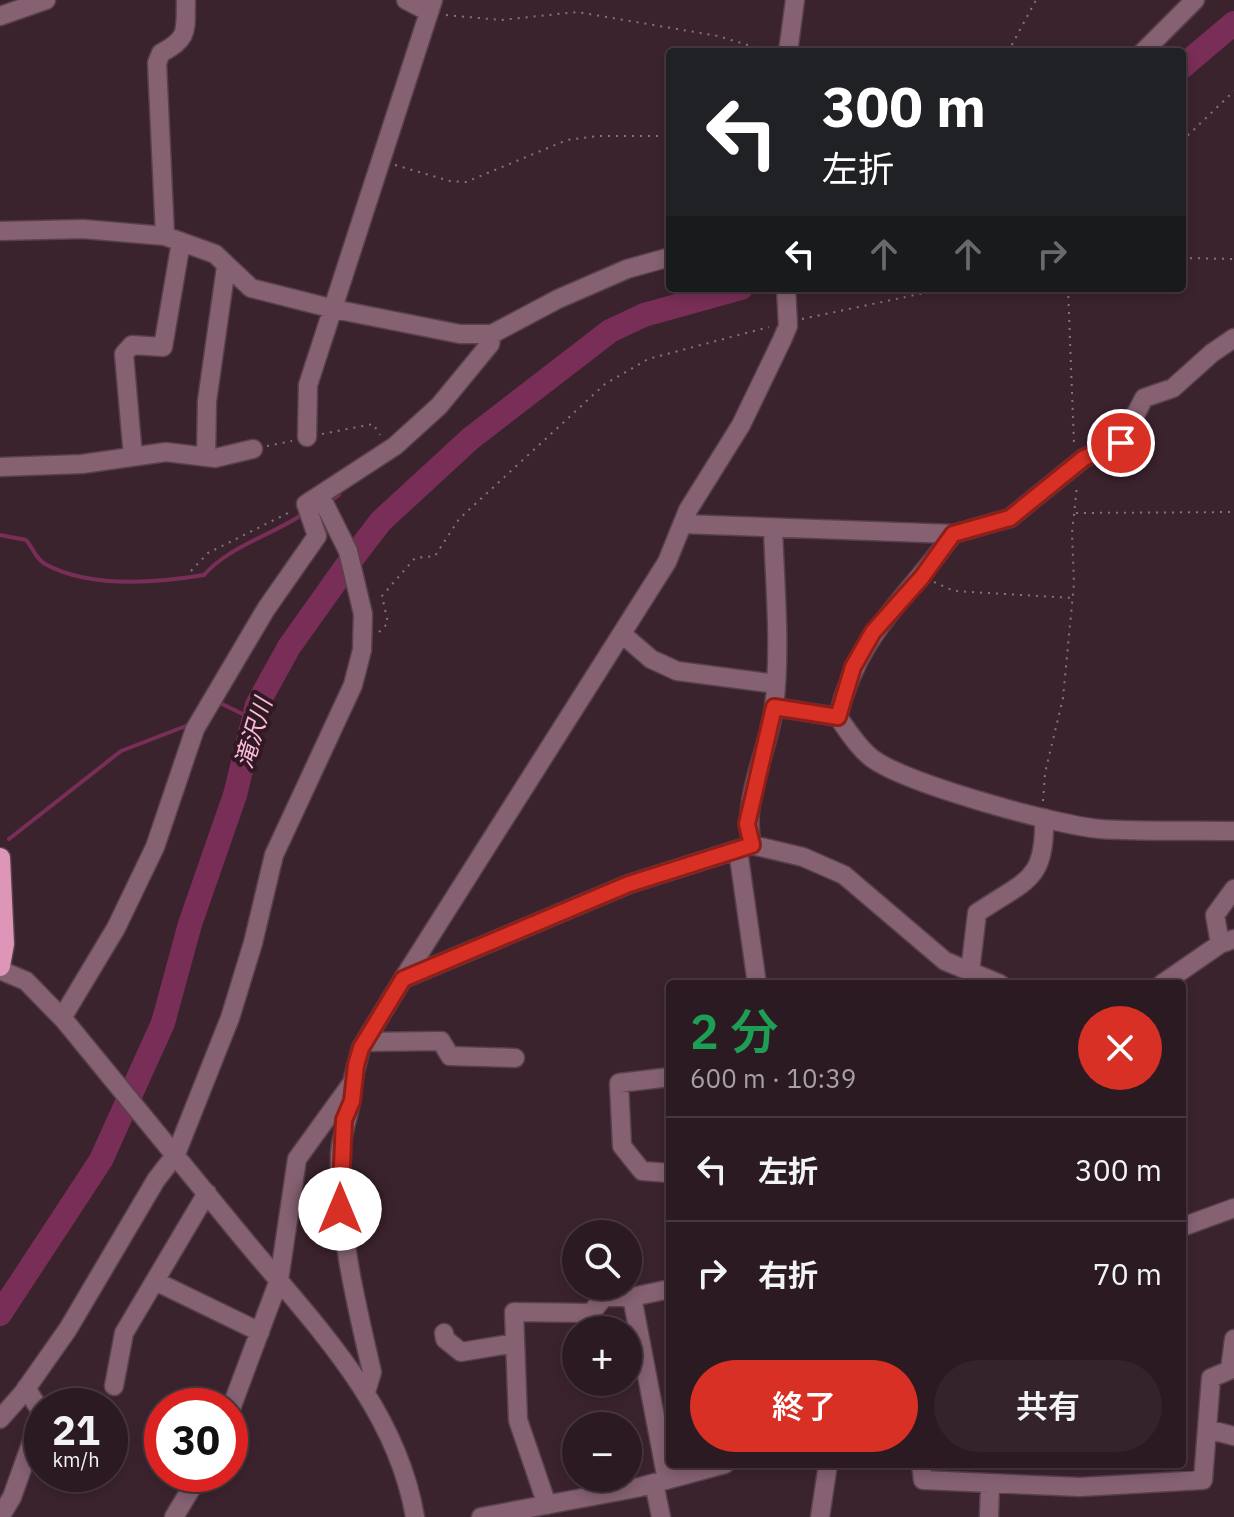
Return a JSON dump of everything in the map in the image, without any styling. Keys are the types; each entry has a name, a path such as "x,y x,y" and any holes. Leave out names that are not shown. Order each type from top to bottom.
{"main road":[{"path":"0,858 4,944 0,968"}],"street":[{"path":"0,16 46,0"},
{"path":"133,457 124,354 132,345 163,347 173,239 157,63 161,53 181,43 185,33 186,0"},
{"path":"307,437 308,385 431,6 406,0"},
{"path":"789,48 795,0"},
{"path":"1147,48 1195,0"},
{"path":"0,231 83,229 173,239 215,254 251,288 334,309 460,334 492,334 627,269 666,258"},
{"path":"206,457 207,401 226,267"},
{"path":"366,1392 372,1372 343,1244 340,1209 340,1152 344,1120 352,1101 352,1083 365,1042 667,562 683,524 741,425 782,340 787,318 786,292"},
{"path":"313,500 389,450 439,406 490,344 492,334"},
{"path":"683,524 953,534 1010,518 1078,464 1121,443 1144,398 1173,388 1234,338"},
{"path":"0,467 32,469 166,452 206,457 253,449"},
{"path":"26,1388 68,1329 156,1180 230,1018 253,943 274,855 353,685 362,641 363,614 348,551 334,524 313,500"},
{"path":"63,1020 116,928 155,847 195,729 266,609 317,536 313,500"},
{"path":"757,980 745,848 747,824 774,707 773,529"},
{"path":"838,717 853,667 873,632 922,577 953,534"},
{"path":"622,634 651,659 677,671 776,684"},
{"path":"774,707 838,717 872,759 906,776 1044,818 1098,829 1234,831"},
{"path":"970,972 977,913 1031,876 1040,865 1045,850 1044,818"},
{"path":"403,979 629,884 745,848 803,857 844,875 928,949 990,980"},
{"path":"1168,980 1227,942 1215,915 1234,889"},
{"path":"0,968 26,981 63,1020 279,1280 366,1392 405,1474 415,1517"},
{"path":"365,1042 441,1041 450,1056 515,1058"},
{"path":"666,1077 619,1083 622,1146 642,1171 666,1173"},
{"path":"239,1388 279,1280 297,1159 352,1083"},
{"path":"114,1386 124,1333 207,1193"},
{"path":"1186,1226 1234,1208"},
{"path":"155,1281 260,1332"},
{"path":"642,1295 666,1290"},
{"path":"547,1505 518,1420 514,1312 591,1313 602,1300"},
{"path":"632,1300 660,1482 661,1517"},
{"path":"444,1333 445,1339 461,1352 515,1343"},
{"path":"922,1468 923,1480 990,1484 1080,1487 1203,1480 1211,1378 1230,1370 1234,1339"},
{"path":"0,1419 24,1390"},
{"path":"1207,1429 1234,1436"},
{"path":"0,1517 12,1497 24,1463"},
{"path":"481,1517 660,1482 711,1468"},
{"path":"820,1517 827,1468"},
{"path":"989,1517 990,1484"},
{"path":"174,1517 189,1492"}],"path":[{"path":"1010,48 1036,0"},
{"path":"431,6 501,20 577,12 718,36 758,48"},
{"path":"1186,137 1234,91"},
{"path":"379,160 450,181 466,182 567,140 598,136 666,136"},
{"path":"1186,258 1234,259"},
{"path":"362,641 388,623 382,596 415,558 435,556 469,508 605,384 648,359 787,318 927,292"},
{"path":"1044,818 1045,773 1063,698 1073,598 1078,464 1071,425 1068,292"},
{"path":"253,449 373,424 389,450"},
{"path":"191,571 208,553 313,500"},
{"path":"1075,513 1234,512"},
{"path":"922,577 954,591 1073,598"}],"waterway":[{"name":"滝沢川","path":"1186,64 1234,23"},
{"name":"滝沢川","path":"0,1314 101,1160 163,1023 190,924 235,795 257,705 289,647 348,564 381,521 470,439 610,331 644,315 727,292"},
{"path":"335,498 339,495"},
{"path":"0,535 26,540 39,559 62,572 123,582 165,580 204,575 225,557 303,514"},
{"path":"222,704 253,719"},
{"path":"9,839 121,751 191,724"}],"route":[{"path":"340,1209 340,1152 344,1120 352,1101 356,1065 361,1048 403,979 629,884 752,845 747,824 756,774 768,741 774,707 838,717 853,667 873,632 922,577 953,534 1010,518 1038,499 1084,458 1121,443"}]}
